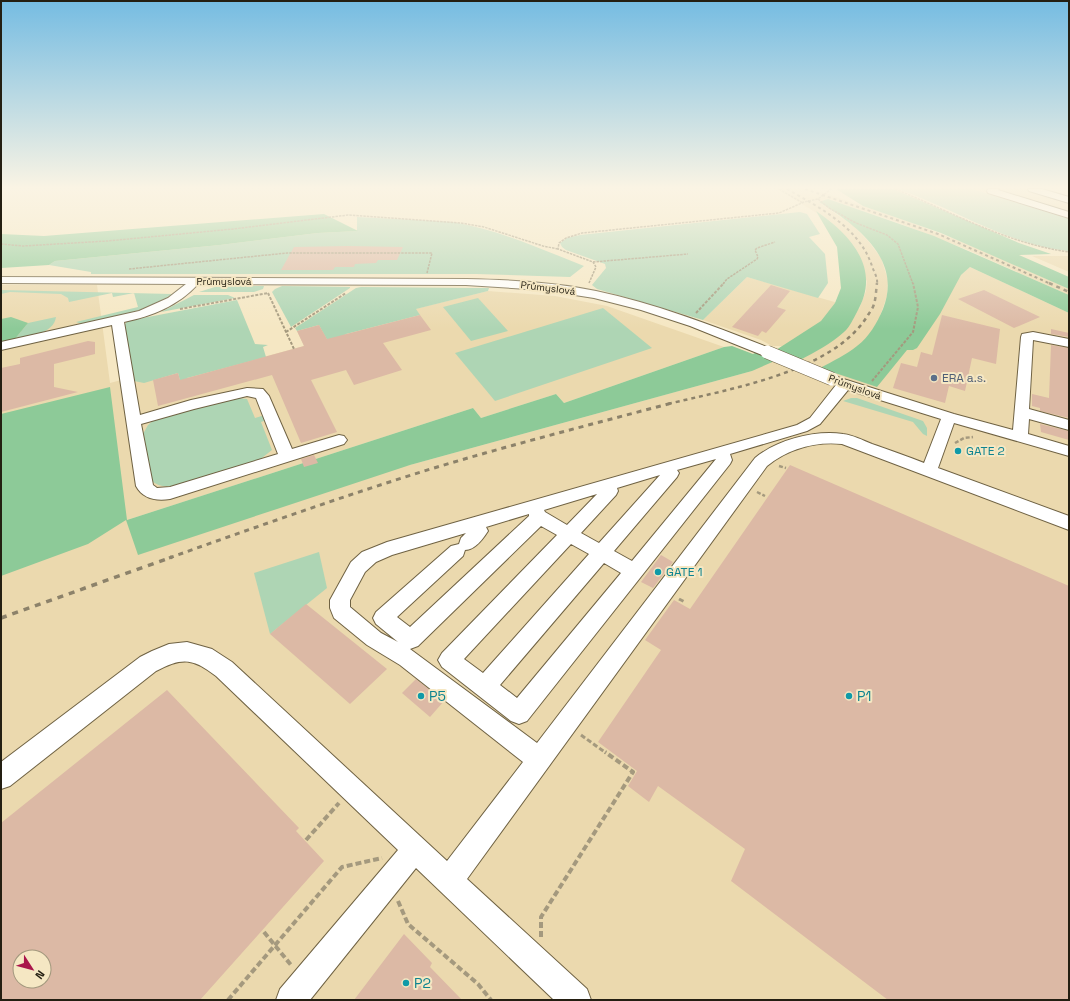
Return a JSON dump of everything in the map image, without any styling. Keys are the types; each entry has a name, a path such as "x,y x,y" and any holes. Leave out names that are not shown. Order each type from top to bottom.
{"street":[{"path":"1,275 35,275 84,281"},
{"name":"Průmyslová","path":"1,280 505,283 584,292 632,304 688,322 863,390 948,417 1069,451"},
{"path":"1,346 118,319 158,307 175,298 195,281"},
{"path":"118,319 144,486 152,493 170,493 339,440"},
{"path":"1020,438 1027,337 1033,336 1069,343"},
{"path":"404,646 374,639 341,612 340,600 358,567 369,556 387,549 475,523 536,512 607,485 721,452 810,424 819,416 838,381"},
{"path":"134,421 191,404 243,392 255,391 262,396 287,457"},
{"path":"1022,412 1069,425"},
{"path":"929,471 948,417"},
{"path":"449,881 767,456 773,452 818,439 836,438 857,443 1069,523"},
{"path":"607,485 610,491 449,660 519,713 724,460 721,452"},
{"path":"484,687 671,473 667,467"},
{"path":"536,512 569,534 634,571"},
{"path":"404,646 536,512"},
{"path":"475,523 479,531 383,618 404,646 407,658 540,760"},
{"path":"1,777 148,664 177,650 189,650 200,653 224,669 576,1000"},
{"path":"299,991 384,869 409,843"}],"path":[{"path":"1,244 23,246 163,236"},
{"path":"510,236 558,249 593,262 688,254"},
{"path":"558,249 559,243 566,238 573,236"},
{"path":"863,390 898,352 913,332 918,307 912,280 898,244 888,236"},
{"path":"1004,236 1019,242 1044,249 1069,252"},
{"path":"688,322 717,292 727,279 757,259 758,255 755,250 757,248 775,242"},
{"path":"124,269 287,253 432,253 426,282"},
{"path":"584,292 596,268 593,262"},
{"path":"286,332 350,290"},
{"path":"268,293 294,349"},
{"path":"953,445 964,438 975,437"},
{"path":"540,966 541,917 633,772 566,724"},
{"path":"306,840 351,789"},
{"path":"409,843 388,856 384,869 408,924 478,984 491,1000"},
{"path":"228,1000 342,867 384,869"},
{"path":"264,932 275,945 299,991"}],"shaded area":[{"path":"839,236 863,236 881,258 888,280 887,296 880,316 961,275 970,267 1069,313 1069,1000 1,1000 1,285 97,285 110,383 140,375 153,380 178,373 183,392 186,378 304,346 297,331 319,325 346,334 419,315 415,309 488,291 555,296 607,306 724,347 564,403 556,394 481,418 473,408 127,520 410,465 752,371 782,346 772,346 761,340 703,320 747,277 859,309 866,291 867,281"},
{"path":"931,236 946,236 976,247 1069,289 1069,295 968,250"},
{"path":"1032,256 1069,256 1069,272"}],"green space":[{"path":"1,236 296,236 220,245 55,261 49,265 1,268"},
{"path":"296,236 505,236 584,266 570,277 476,274 91,274 91,272 49,265 55,261 220,245"},
{"path":"577,236 814,236 809,237 825,254 828,283 818,298 747,277 703,320 597,289 592,285 606,268 605,264 566,250 560,243 567,238"},
{"path":"830,236 845,236 859,254 864,267 866,281 864,296 850,325 828,344 800,360 776,350 821,321 835,303 841,288 837,247"},
{"path":"863,236 933,236 1069,295 1069,313 970,267 961,275 940,314 917,348 907,350 877,387 820,368 857,346 872,329 881,314 888,291 887,274 881,259 872,245"},
{"path":"947,236 1002,236 1051,254 1019,255 1069,277 1069,289"},
{"path":"1008,236 1069,236 1069,251 1046,247"},
{"path":"218,286 264,286 263,289 254,292 199,292"},
{"path":"282,286 350,288 291,327 272,292"},
{"path":"356,288 489,288 488,291 416,309 420,315 346,334 330,345 319,325 297,331 295,328"},
{"path":"1,290 133,293 113,297 112,293 69,302 68,298 61,294 10,292 1,294"},
{"path":"134,293 172,294 154,304 124,315 95,322 76,322 138,307"},
{"path":"194,295 228,295 235,298 161,312"},
{"path":"478,298 508,331 471,341 443,307"},
{"path":"237,300 255,344 268,345 263,347 266,357 187,378 190,390 183,392 178,373 144,383 134,381 124,326 127,321"},
{"path":"603,308 652,348 495,401 455,353"},
{"path":"11,317 28,323 14,340 1,343 1,319"},
{"path":"56,317 54,323 45,331 39,334 14,340 28,323"},
{"path":"732,346 753,354 757,352 777,360 752,371 410,465 138,555 126,520 88,544 1,576 1,414 110,387 127,520 473,408 481,418 556,394 564,403 724,347"},
{"path":"230,397 247,399 255,418 265,415 267,420 261,422 272,450 258,461 172,486 161,486 151,480 143,434 148,425 155,419"},
{"path":"851,398 857,398 923,421 927,428 927,436 923,434 913,422 843,401"},
{"path":"319,552 327,588 270,634 254,573"}],"building":[{"path":"294,247 403,247 397,260 378,260 376,263 355,264 354,267 335,267 333,270 281,270"},
{"path":"771,285 790,291 777,307 786,310 766,333 762,331 758,336 732,327"},
{"path":"984,290 1040,317 1014,328 958,299"},
{"path":"420,315 431,330 383,343 402,370 354,385 346,370 311,380 337,432 301,443 272,375 158,406 153,380 178,373 180,380 304,346 297,331 319,325 327,339"},
{"path":"942,315 1000,329 996,364 972,358 965,391 949,386 945,403 893,388 901,363 917,367 921,352 932,355"},
{"path":"1051,329 1069,333 1069,337 1051,334"},
{"path":"88,341 95,342 95,354 54,364 54,387 78,392 1,412 1,368 20,364 20,358"},
{"path":"1051,345 1069,348 1069,418 1040,411 1040,408 1032,406 1032,394 1049,398"},
{"path":"1040,424 1069,431 1069,440 1041,432"},
{"path":"314,455 318,463 304,467 301,459"},
{"name":"P1","path":"790,465 1069,586 1069,1000 888,1000 731,881 745,849 658,786 649,802 628,786 637,771 598,742 661,650 645,640 674,600 690,609"},
{"name":"GATE 1","path":"661,555 673,562 653,588 641,582"},
{"path":"306,604 387,669 350,704 270,634"},
{"name":"P5","path":"416,679 444,701 430,717 402,693"},
{"path":"167,690 299,828 296,831 324,861 200,1000 1,1000 1,823"},
{"name":"P2","path":"404,934 432,963 430,967 462,1000 354,1000"}],"railway":[{"path":"854,236 866,252 876,275 877,283"},
{"path":"942,236 1051,284"},
{"path":"670,404 720,392 778,375 806,364 831,351 852,335 868,315 875,302 877,283"},
{"path":"1049,283 1069,292"},
{"path":"169,558 328,502 424,471 517,444 670,404"},
{"path":"1,618 172,557"}],"place":[{"name":"ERA a.s.","path":"934,378"},
{"name":"GATE 2","path":"958,451"},
{"name":"GATE 1","path":"658,572"},
{"name":"P5","path":"421,696"},
{"name":"P1","path":"849,696"},
{"name":"P2","path":"406,983"}]}
